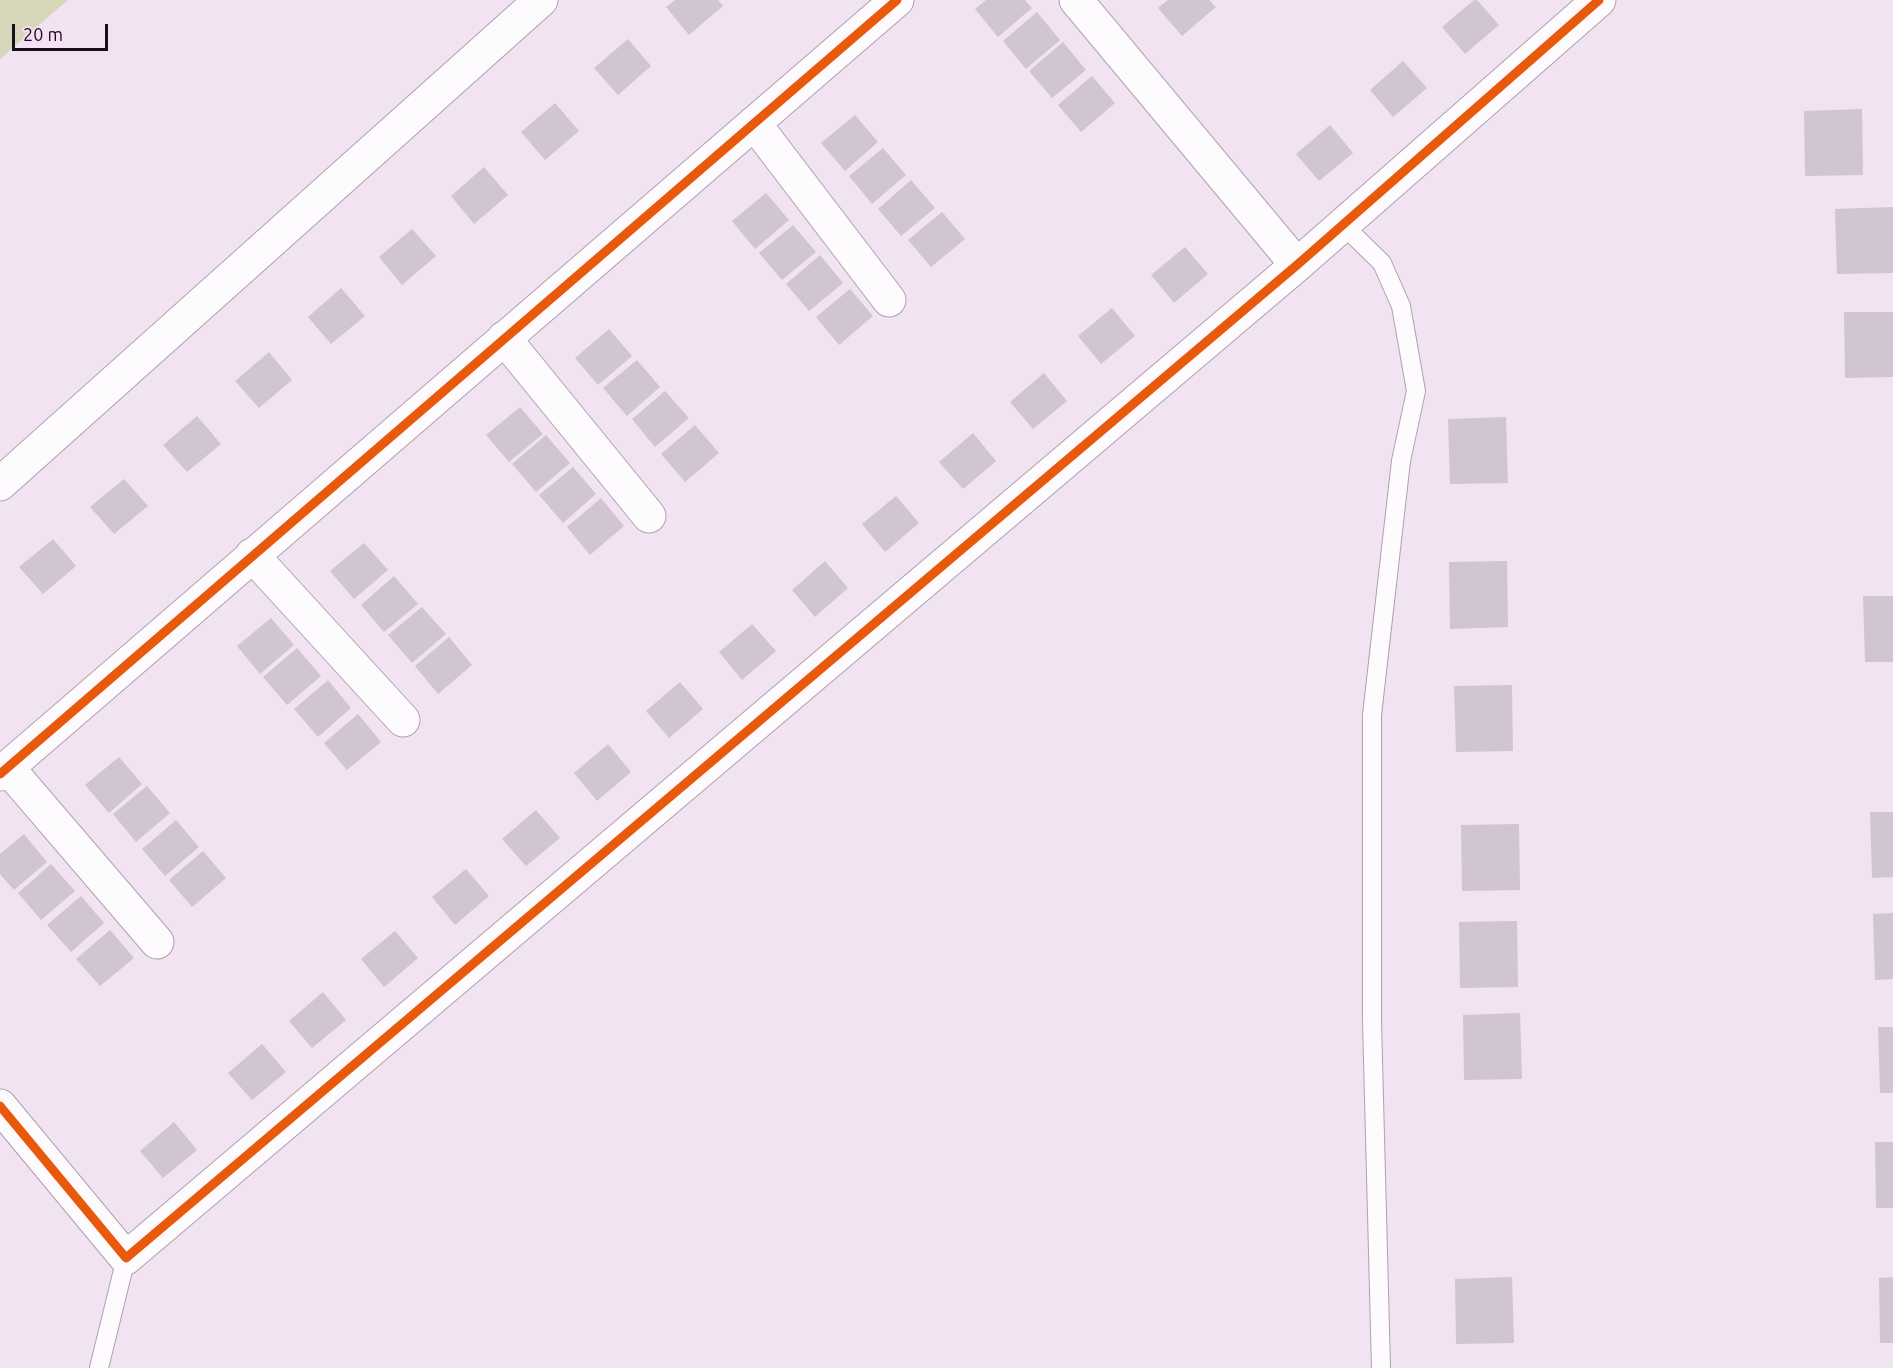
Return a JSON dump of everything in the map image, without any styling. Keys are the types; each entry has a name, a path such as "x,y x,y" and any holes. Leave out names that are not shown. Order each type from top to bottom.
{"street":[{"path":"0,484 541,0"},
{"path":"157,942 4,770 897,0"},
{"path":"1076,0 1297,265"},
{"path":"0,1106 126,1258 1297,265 1599,0"},
{"path":"754,123 889,300"},
{"path":"504,338 649,516"},
{"path":"252,555 403,720"}],"lane":[{"path":"1342,225 1382,263 1401,306 1416,391 1401,461 1372,715 1372,1021 1381,1368"},
{"path":"99,1368 126,1258"}],"green space":[{"path":"0,0 68,0 0,59"}],"building":[{"path":"675,0 718,0 723,6 689,35 666,7"},
{"path":"986,0 1025,0 1032,8 998,37 975,9"},
{"path":"1168,0 1209,0 1216,7 1182,36 1158,8"},
{"path":"1474,0 1477,0 1499,25 1465,54 1442,27"},
{"path":"1037,12 1060,40 1026,69 1003,41"},
{"path":"628,39 651,66 618,95 594,68"},
{"path":"1063,42 1086,70 1052,98 1029,71"},
{"path":"1403,61 1427,88 1393,117 1370,90"},
{"path":"1092,76 1115,103 1081,132 1058,105"},
{"path":"555,103 579,131 545,160 521,132"},
{"path":"1862,109 1863,175 1805,176 1804,111"},
{"path":"855,115 878,142 845,171 821,143"},
{"path":"1330,125 1353,153 1319,181 1296,154"},
{"path":"883,148 906,175 872,204 849,176"},
{"path":"484,167 508,195 474,224 451,196"},
{"path":"911,180 935,208 901,236 878,209"},
{"path":"766,193 789,220 755,249 732,221"},
{"path":"1893,207 1893,273 1837,274 1835,209"},
{"path":"942,212 965,239 931,267 908,240"},
{"path":"793,225 816,252 782,280 759,253"},
{"path":"412,229 436,256 402,285 379,257"},
{"path":"1185,247 1208,274 1174,303 1151,275"},
{"path":"820,255 843,283 809,311 786,284"},
{"path":"341,288 365,316 331,344 308,317"},
{"path":"850,289 873,316 839,345 816,317"},
{"path":"1112,308 1135,336 1101,364 1078,336"},
{"path":"1844,312 1893,312 1893,377 1845,378"},
{"path":"609,329 632,356 598,385 575,358"},
{"path":"269,352 292,380 259,408 235,381"},
{"path":"637,360 660,387 627,416 603,388"},
{"path":"1044,373 1067,401 1033,429 1010,402"},
{"path":"665,391 689,418 655,447 632,419"},
{"path":"520,407 543,434 509,462 486,435"},
{"path":"197,416 221,444 187,472 163,445"},
{"path":"1506,417 1508,483 1450,484 1448,419"},
{"path":"695,425 719,453 685,482 661,454"},
{"path":"973,433 996,461 963,489 939,462"},
{"path":"546,435 570,463 536,492 512,464"},
{"path":"573,467 596,494 563,523 539,495"},
{"path":"124,479 148,506 114,534 90,507"},
{"path":"896,496 919,523 885,552 862,524"},
{"path":"601,498 624,526 590,555 567,527"},
{"path":"53,539 76,566 43,594 19,567"},
{"path":"364,543 388,570 354,599 330,571"},
{"path":"825,561 848,588 815,617 792,590"},
{"path":"1507,561 1508,627 1450,629 1449,562"},
{"path":"394,576 418,604 384,632 361,605"},
{"path":"1863,596 1893,596 1893,662 1865,662"},
{"path":"422,607 446,634 412,663 388,635"},
{"path":"271,618 294,645 260,674 237,646"},
{"path":"752,624 776,651 742,680 719,652"},
{"path":"449,637 472,665 438,694 415,666"},
{"path":"297,648 321,676 287,705 263,677"},
{"path":"328,680 351,708 318,737 294,709"},
{"path":"680,682 703,709 669,738 646,711"},
{"path":"1512,685 1513,751 1456,752 1454,686"},
{"path":"358,714 381,742 347,770 324,743"},
{"path":"608,744 631,772 597,801 574,773"},
{"path":"119,757 142,784 109,813 85,785"},
{"path":"147,786 170,813 136,842 113,814"},
{"path":"536,810 560,838 526,866 502,839"},
{"path":"1870,812 1893,812 1893,877 1872,878"},
{"path":"176,820 199,847 165,876 142,849"},
{"path":"1519,824 1520,890 1462,891 1461,825"},
{"path":"24,834 47,862 14,890 0,874 0,854"},
{"path":"203,851 226,878 192,907 169,880"},
{"path":"51,864 75,891 41,920 18,893"},
{"path":"466,869 489,896 455,925 432,897"},
{"path":"81,896 104,923 71,952 47,925"},
{"path":"1893,913 1893,979 1875,980 1873,914"},
{"path":"1517,921 1518,987 1460,988 1459,922"},
{"path":"110,930 134,958 100,986 76,959"},
{"path":"395,931 418,958 384,987 361,959"},
{"path":"323,992 346,1020 312,1048 289,1021"},
{"path":"1520,1013 1522,1079 1464,1080 1463,1015"},
{"path":"1878,1027 1893,1027 1893,1093 1880,1093"},
{"path":"262,1044 286,1072 252,1100 228,1073"},
{"path":"174,1122 197,1150 163,1178 140,1151"},
{"path":"1875,1142 1893,1142 1893,1208 1876,1208"},
{"path":"1512,1277 1514,1343 1456,1344 1455,1279"},
{"path":"1893,1277 1893,1343 1880,1343 1879,1278"}],"cycle path":[{"path":"0,774 897,0"},
{"path":"0,1106 126,1258 1297,265 1599,0"}]}
